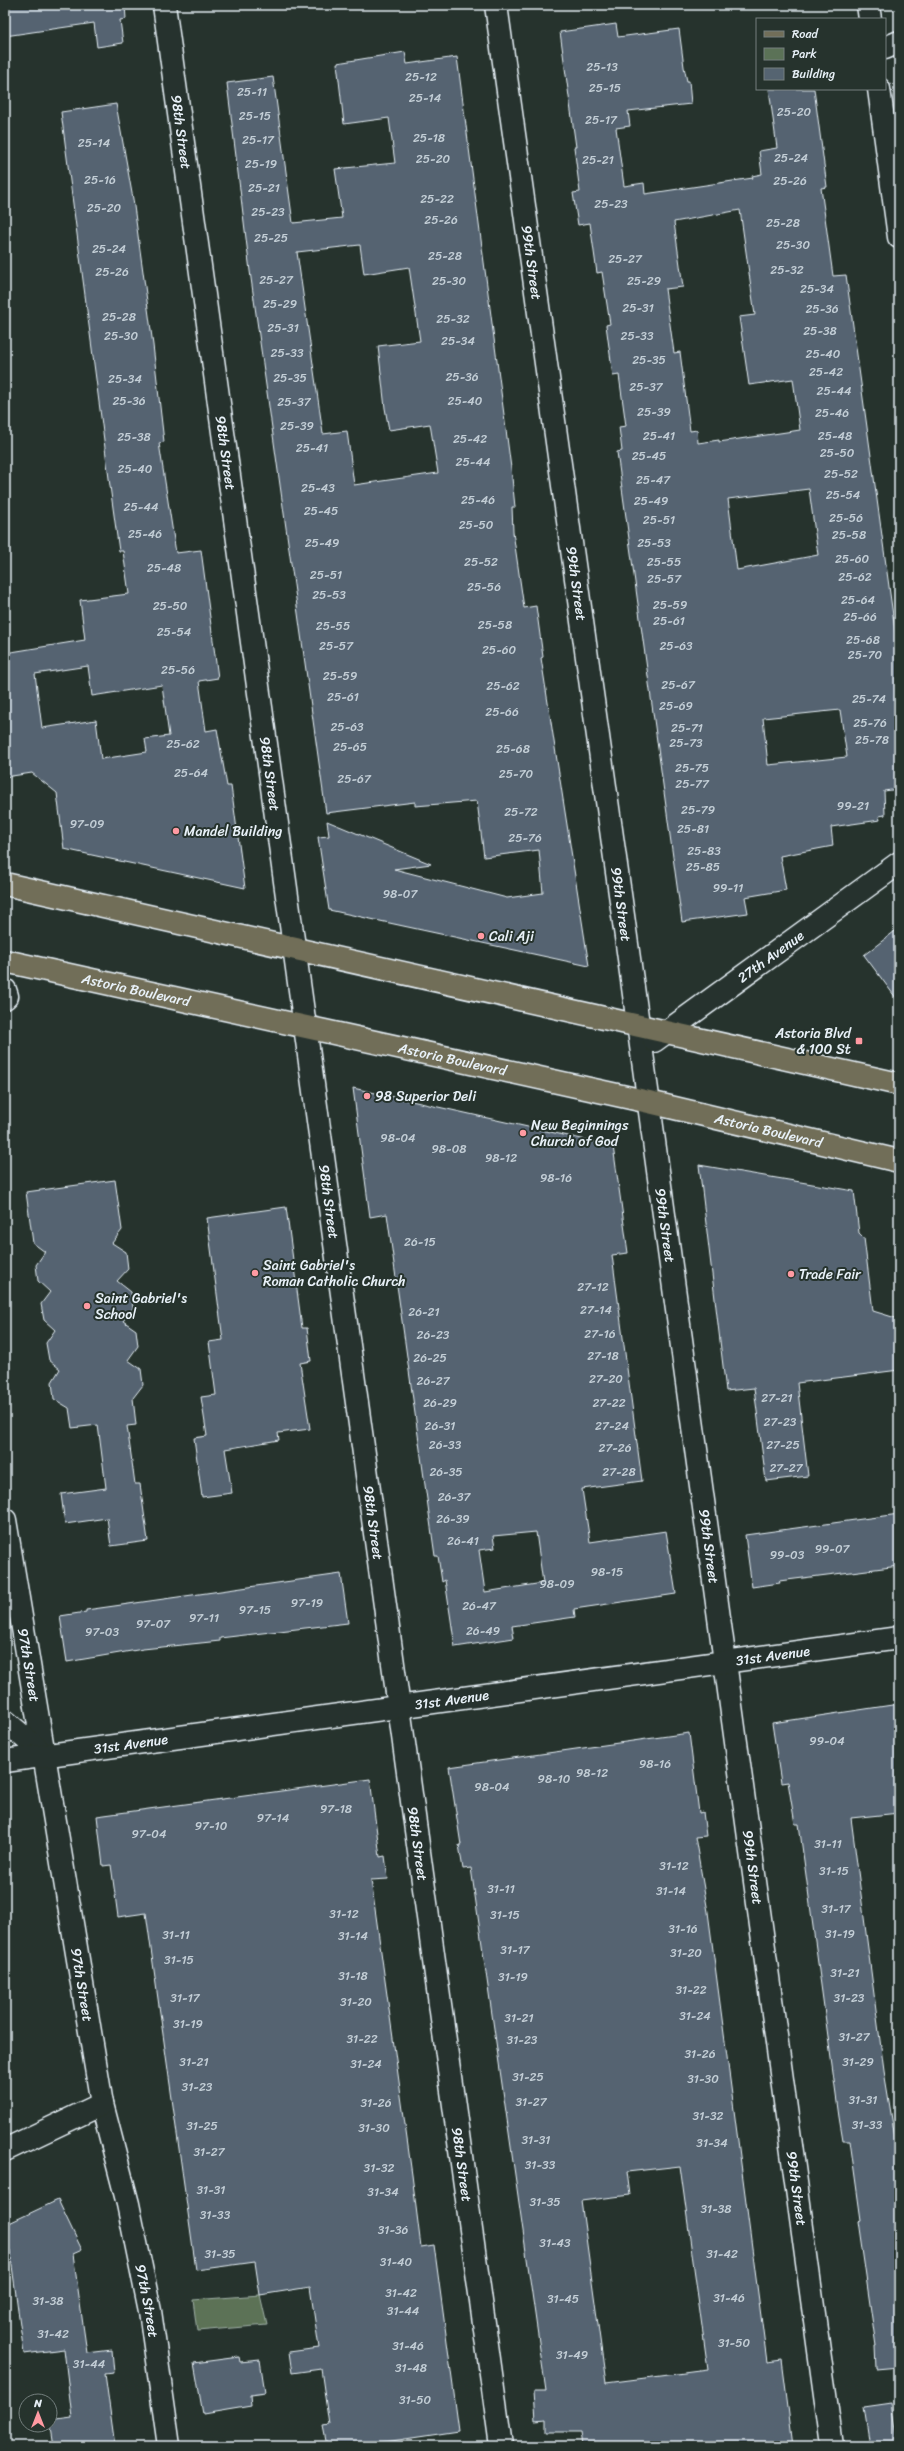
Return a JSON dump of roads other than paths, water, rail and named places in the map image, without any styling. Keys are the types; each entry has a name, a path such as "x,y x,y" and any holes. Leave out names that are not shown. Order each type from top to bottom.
{"main road":[{"path":"5,884 899,1084"},
{"name":"Astoria Boulevard","path":"5,961 649,1102 899,1161"}],"street":[{"name":"98th Street","path":"164,5 501,2446"},
{"name":"99th Street","path":"496,5 649,1102 832,2446"},
{"path":"868,5 870,18"},
{"path":"886,48 899,42"},
{"path":"879,90 899,237"},
{"name":"27th Avenue","path":"641,1050 899,863"},
{"path":"5,990 7,996 5,998"},
{"name":"97th Street","path":"5,1520 102,2104 128,2204 150,2311 169,2446"},
{"name":"31st Avenue","path":"5,1761 899,1638"},
{"path":"5,1721 45,1755"},
{"path":"5,2150 102,2104"}],"place":[{"name":"Mandel Building","path":"176,831"},
{"name":"Cali Aji","path":"481,936"},
{"name":"Astoria Blvd & 100 St","path":"859,1041"},
{"name":"98 Superior Deli","path":"367,1096"},
{"name":"New Beginnings Church of God","path":"523,1133"},
{"name":"Saint Gabriel's Roman Catholic Church","path":"255,1273"},
{"name":"Trade Fair","path":"791,1274"},
{"name":"Saint Gabriel's School","path":"87,1306"}]}
